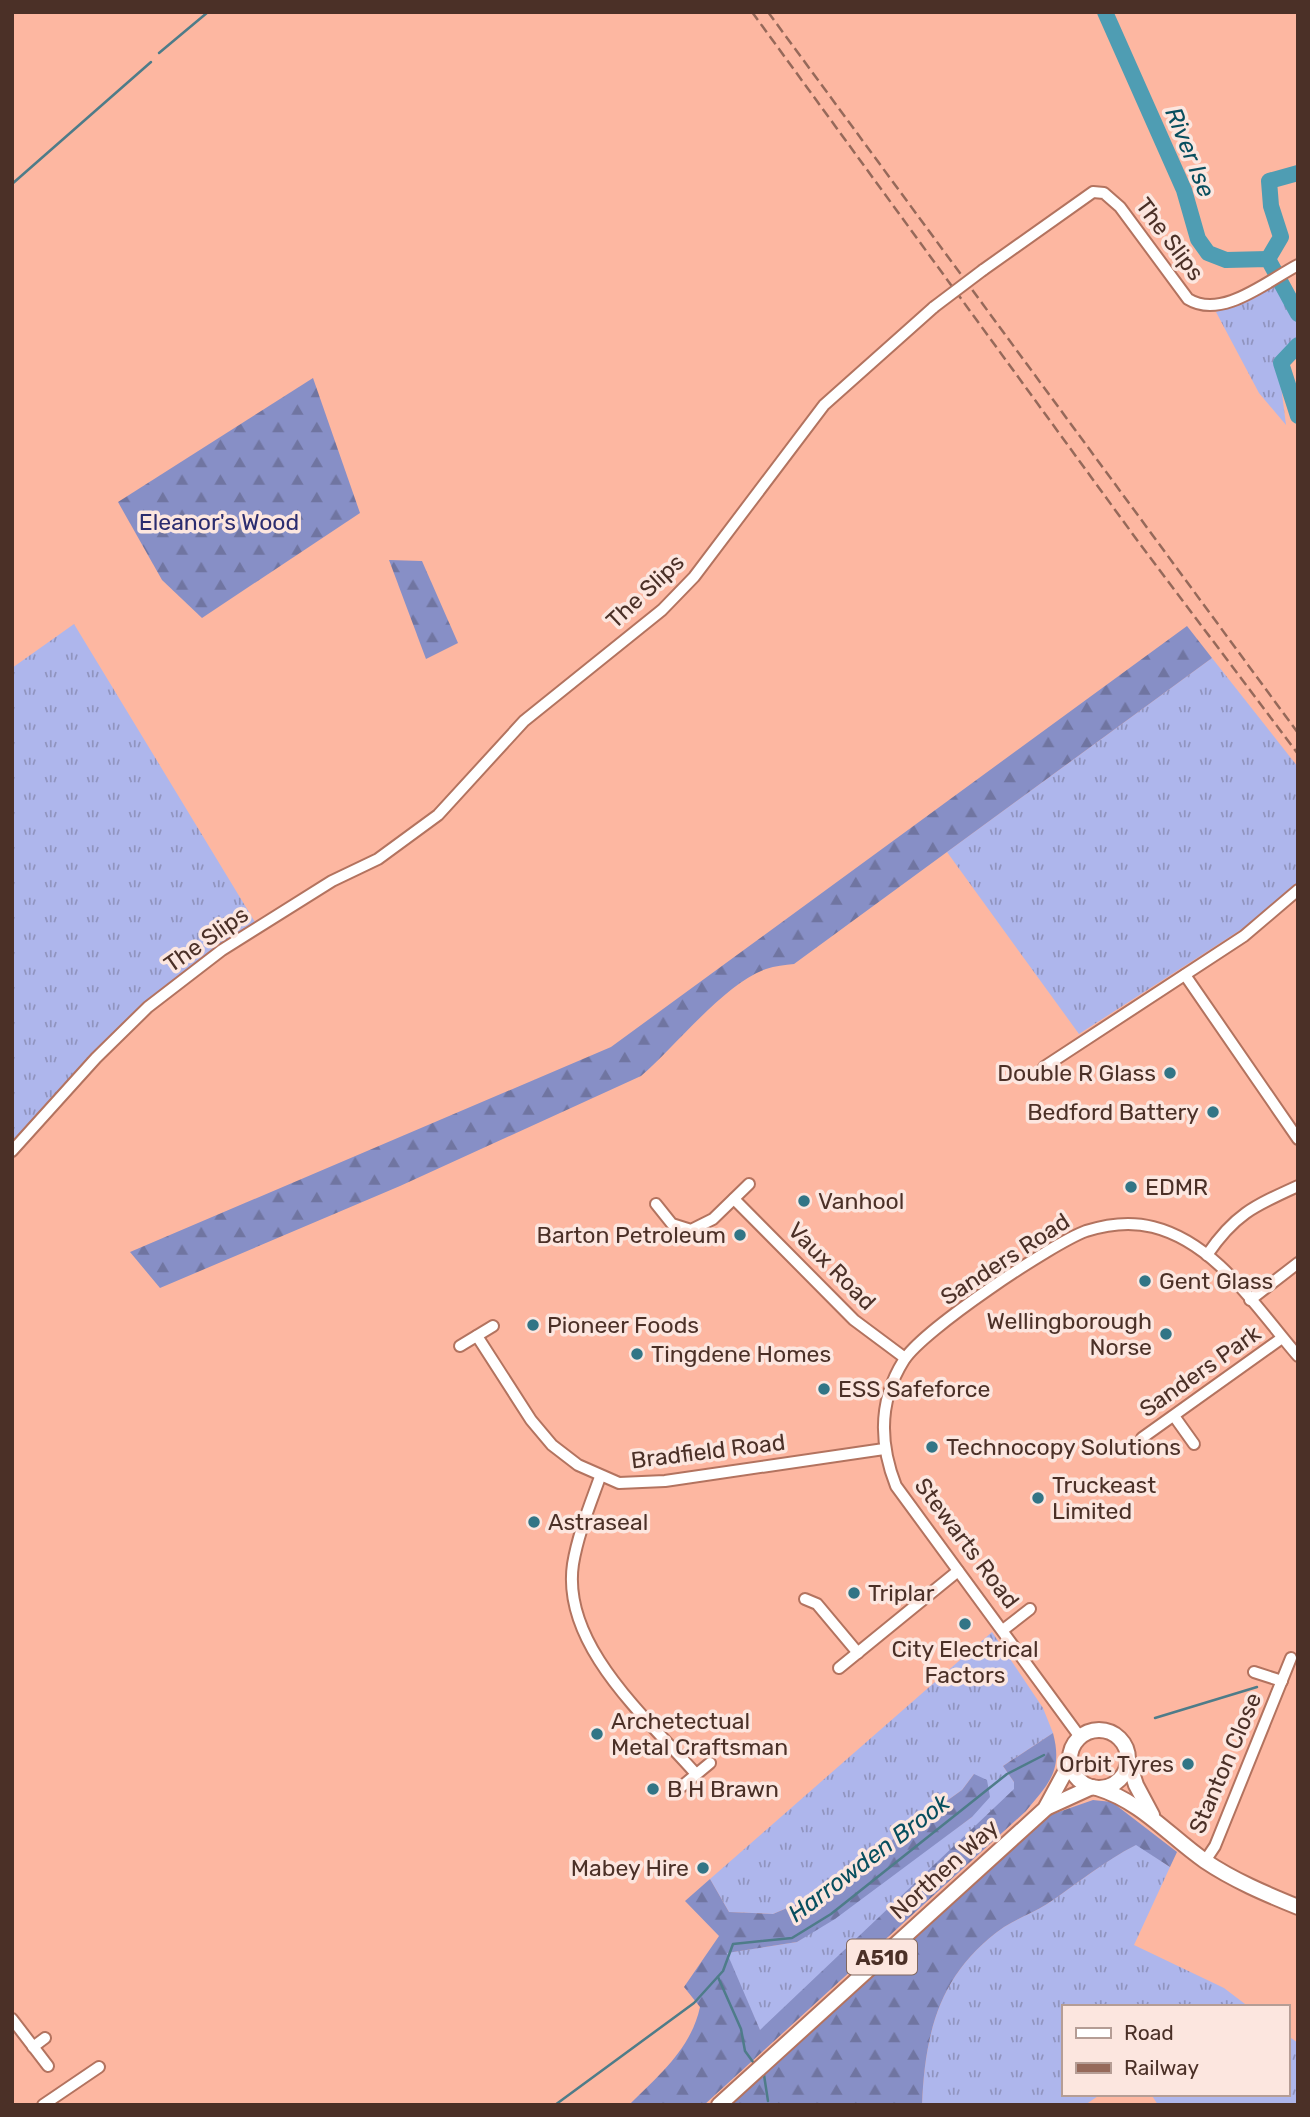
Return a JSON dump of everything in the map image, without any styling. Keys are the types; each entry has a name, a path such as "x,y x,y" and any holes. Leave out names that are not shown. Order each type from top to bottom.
{"main road":[{"path":"1153,1816 1136,1785 1120,1739 1111,1733 1090,1731 1080,1737 1072,1749 1070,1763 1077,1779 1130,1801 1153,1816 1205,1861 1233,1878 1298,1907"},
{"path":"1095,1788 1119,1780 1128,1759"},
{"name":"Northen Way","path":"719,2105 1045,1808 1070,1763"},
{"name":"Northen Way","path":"1045,1808 1095,1788"}],"street":[{"name":"The Slips","path":"12,1151 96,1058 148,1007 222,950 332,881 377,859 438,815 524,721 670,602 694,577 824,405 934,307 1093,192 1104,193 1120,207 1188,299 1199,306 1210,307 1228,303 1298,265"},
{"path":"1044,1067 1253,930 1298,890"},
{"path":"1185,975 1298,1139"},
{"path":"656,1204 672,1224 691,1230 713,1219 749,1184"},
{"path":"1207,1255 1251,1207 1298,1186"},
{"name":"Vaux Road","path":"734,1199 854,1320 905,1358"},
{"name":"Sanders Road","path":"905,1358 946,1321 1058,1245 1088,1231 1121,1223 1152,1226 1178,1235 1207,1255 1298,1356"},
{"path":"1250,1300 1298,1263"},
{"path":"460,1346 493,1326"},
{"name":"Bradfield Road","path":"477,1336 543,1435 578,1465 600,1477 619,1483 665,1481 884,1449"},
{"name":"Sanders Park","path":"1142,1438 1282,1338"},
{"name":"Stewarts Road","path":"905,1358 885,1403 884,1449 896,1486 1080,1737"},
{"path":"1174,1416 1194,1444"},
{"path":"600,1477 573,1565 573,1598 579,1622 599,1661 696,1774"},
{"path":"839,1668 958,1570"},
{"path":"805,1599 817,1604 858,1653"},
{"path":"1003,1630 1030,1609"},
{"name":"Stanton Close","path":"1205,1861 1215,1846 1291,1658"},
{"name":"Stanton Close","path":"1254,1672 1282,1681"},
{"path":"681,1787 710,1763"},
{"path":"12,2019 48,2066"},
{"path":"33,2047 45,2038"},
{"path":"43,2105 99,2067"}],"green space":[{"path":"1279,282 1298,321 1295,347 1278,362 1286,425 1259,393 1216,312"},
{"name":"Eleanor's Wood","path":"313,378 360,513 202,618 162,580 118,502"},
{"path":"389,560 422,561 458,643 426,659"},
{"path":"74,624 258,927 148,1007 12,1151 12,668"},
{"path":"1187,626 1212,658 794,964 766,969 734,988 641,1076 400,1186 160,1288 130,1252 611,1047"},
{"path":"1212,658 1298,767 1298,882 1256,920 1079,1034 947,852"},
{"path":"992,1632 1043,1708 1053,1733 1003,1766 1014,1782 1015,1789 760,2031 726,1953 797,1942 972,1817 974,1774 962,1790 813,1897 773,1914 729,1912 710,1879"},
{"path":"1053,1733 1056,1757 1052,1776 1026,1811 704,2105 629,2105 672,2061 696,2022 700,2007 684,1987 719,1936 685,1901 710,1879 729,1912 773,1914 813,1897 962,1790 974,1774 987,1780 990,1797 972,1817 835,1919 797,1942 727,1953 760,2030 1014,1789 1014,1782 1003,1766"},
{"path":"1093,1800 1112,1802 1177,1852 1170,1867 1136,1845 1102,1865 1047,1904 1004,1927 982,1945 965,1963 940,2005 927,2052 922,2105 729,2105 1050,1815"},
{"path":"1137,1844 1170,1867 1134,1945 1224,1988 1246,2005 1062,2005 1062,2096 1098,2096 1085,2105 922,2105 932,2028 940,2005 965,1963 1004,1927 1047,1904"},
{"path":"1289,2036 1298,2043 1298,2105 1158,2105 1152,2096 1289,2096"}],"waterway":[{"path":"159,53 208,12"},
{"name":"River Ise","path":"1105,12 1184,190 1198,239 1208,253 1226,260 1268,259 1298,314"},
{"path":"12,184 151,62"},
{"name":"River Ise","path":"1268,259 1281,237 1271,206 1269,181 1298,173"},
{"name":"River Ise","path":"1298,345 1281,363 1298,416"},
{"name":"Harrowden Brook","path":"1155,1718 1257,1687"},
{"name":"Harrowden Brook","path":"555,2105 694,2003 723,1971 733,1944 792,1938 831,1914 1007,1774 1044,1755"},
{"path":"718,1977 741,2029 745,2051 753,2062"},
{"path":"764,2075 768,2101"}],"railway":[{"path":"752,12 1137,540 1298,754"},
{"path":"768,12 1298,733"}],"place":[{"name":"Double R Glass","path":"1170,1073"},
{"name":"Bedford Battery","path":"1213,1112"},
{"name":"EDMR","path":"1131,1187"},
{"name":"Vanhool","path":"804,1201"},
{"name":"Barton Petroleum","path":"740,1235"},
{"name":"Gent Glass","path":"1145,1281"},
{"name":"Pioneer Foods","path":"533,1325"},
{"name":"Wellingborough Norse","path":"1166,1334"},
{"name":"Tingdene Homes","path":"637,1354"},
{"name":"ESS Safeforce","path":"824,1389"},
{"name":"Technocopy Solutions","path":"932,1447"},
{"name":"Truckeast Limited","path":"1038,1498"},
{"name":"Astraseal","path":"534,1522"},
{"name":"Triplar","path":"854,1593"},
{"name":"City Electrical Factors","path":"965,1624"},
{"name":"Archetectual Metal Craftsman","path":"597,1734"},
{"name":"Orbit Tyres","path":"1188,1764"},
{"name":"B H Brawn","path":"653,1789"},
{"name":"Mabey Hire","path":"703,1868"}]}
